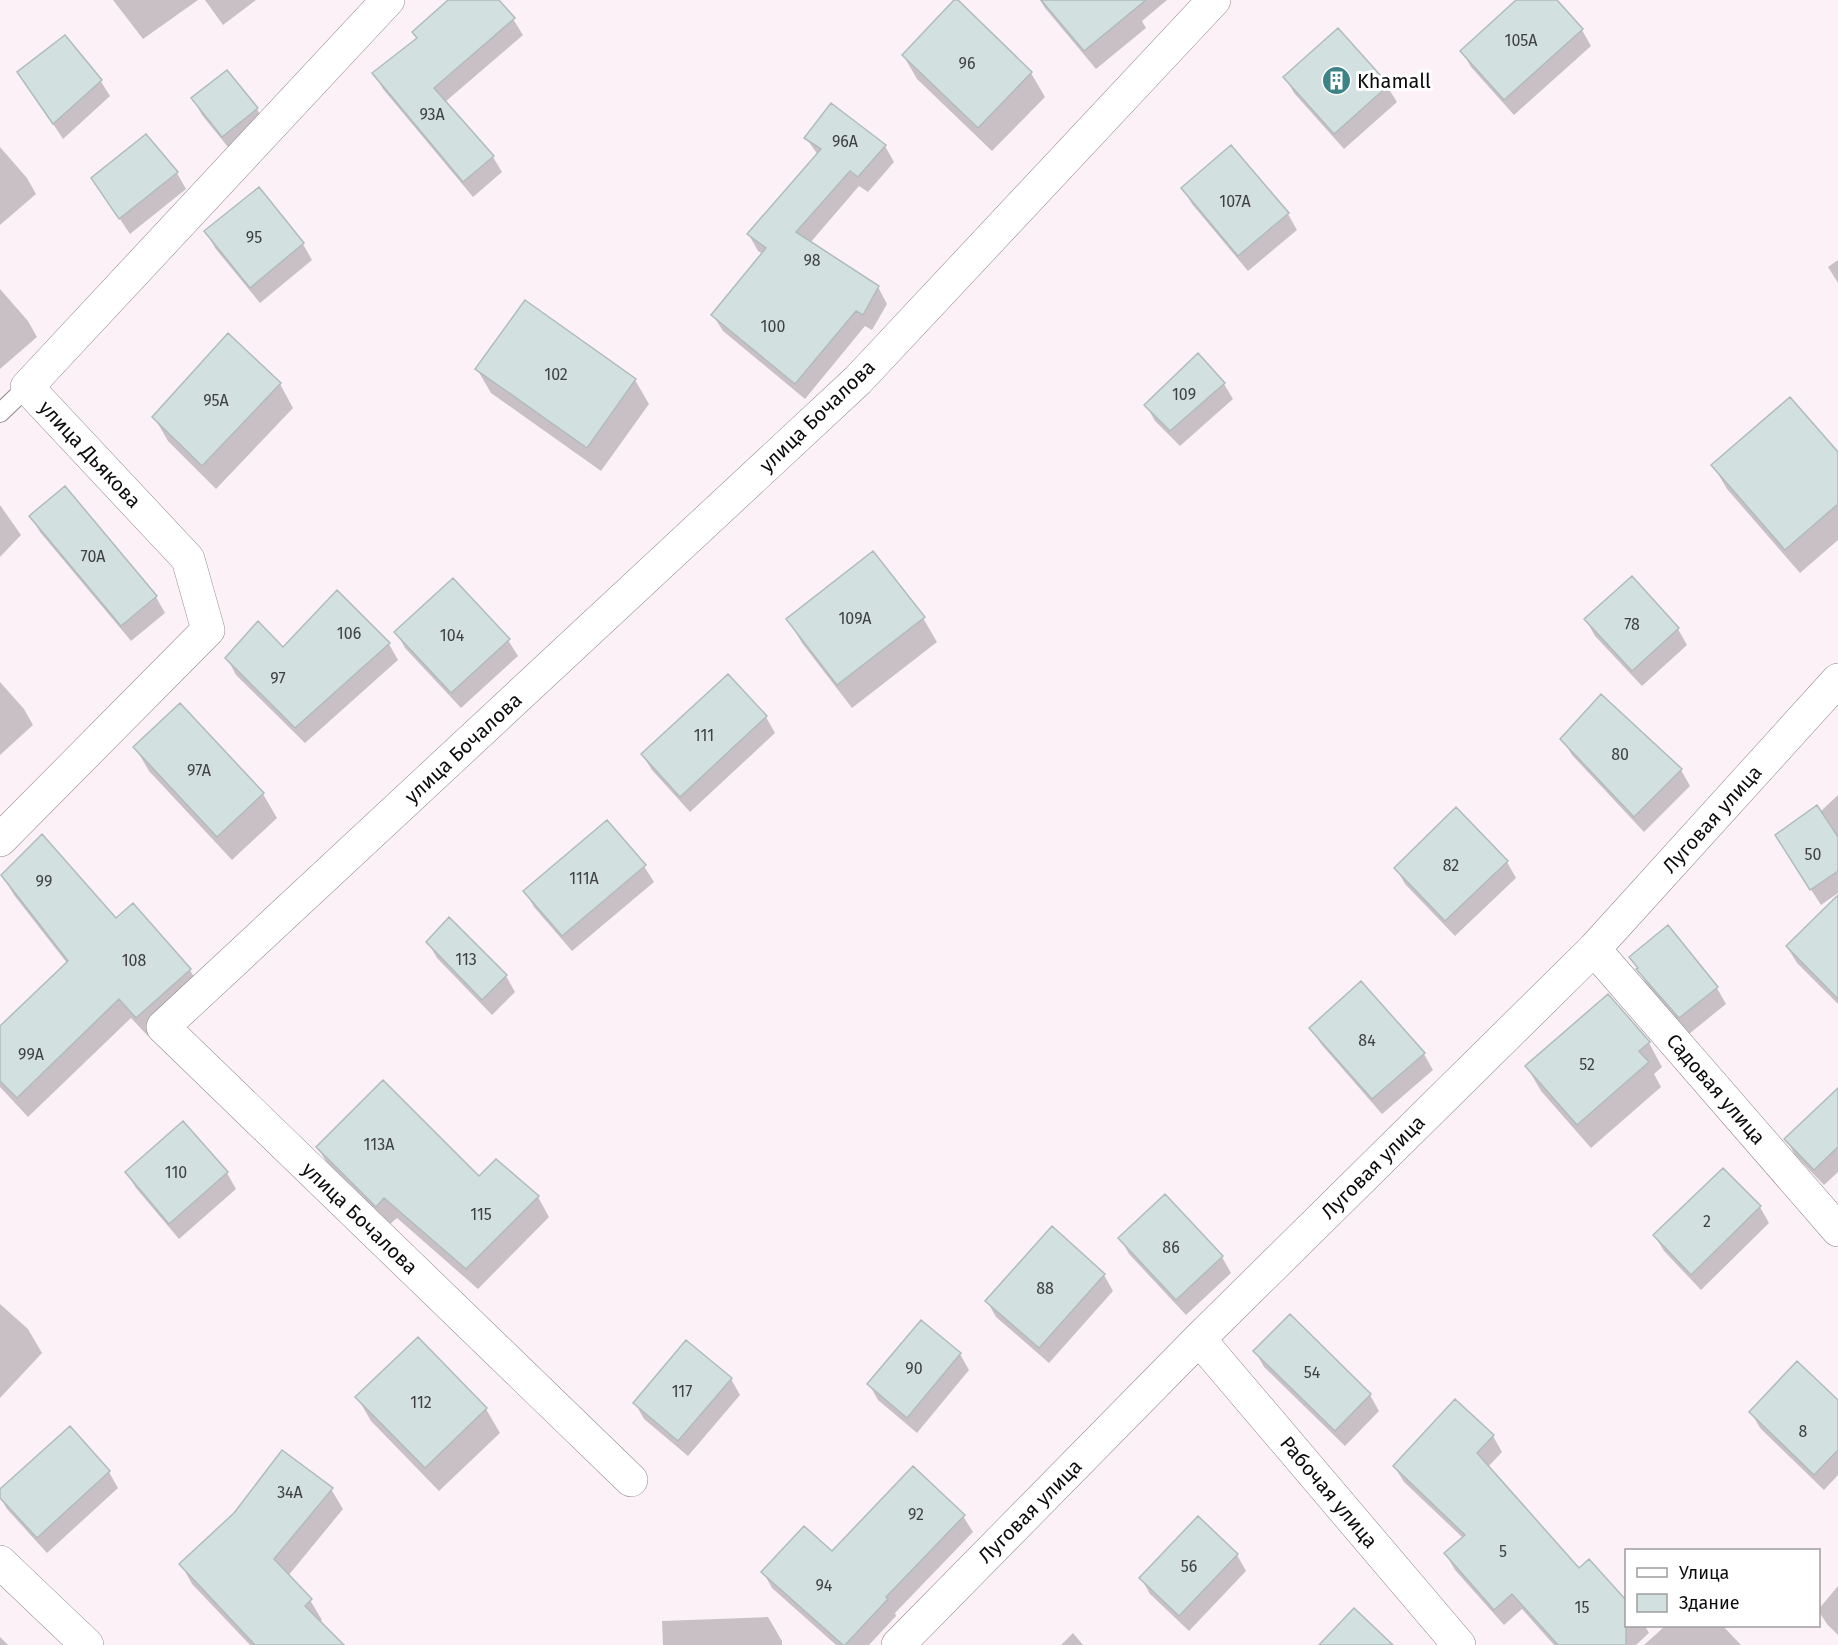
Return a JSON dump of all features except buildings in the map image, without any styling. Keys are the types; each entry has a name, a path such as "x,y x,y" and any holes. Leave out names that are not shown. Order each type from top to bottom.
{"street":[{"name":"улица Дьякова","path":"0,840 208,630 188,559 27,387 388,0"},
{"name":"улица Бочалова","path":"631,1480 163,1027 858,380 1214,0"},
{"name":"Луговая улица","path":"898,1645 1199,1339 1594,949 1838,680"},
{"name":"Садовая улица","path":"1594,949 1838,1230"},
{"name":"Рабочая улица","path":"1199,1339 1459,1645"},
{"path":"0,1562 87,1645"}],"lane":[{"path":"0,413 27,387"}],"place":[{"name":"Khamall","path":"1336,81"}]}
